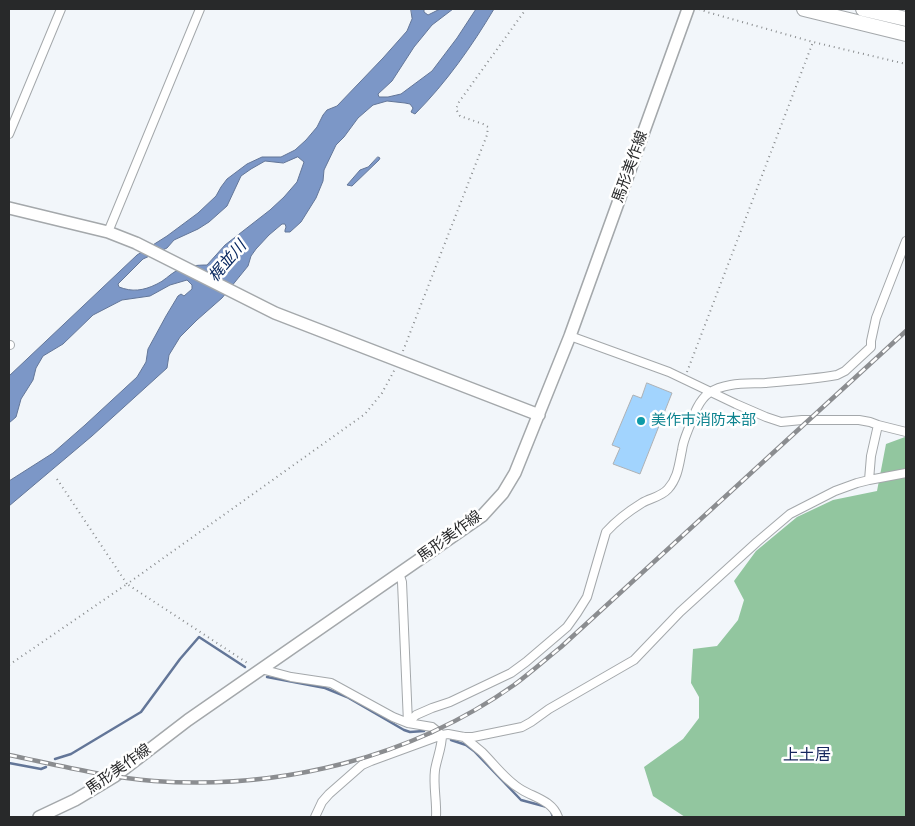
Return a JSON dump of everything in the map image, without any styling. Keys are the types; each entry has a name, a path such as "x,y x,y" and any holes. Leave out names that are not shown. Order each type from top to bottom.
{"highway":[{"path":"804,9 906,34"},
{"path":"863,9 906,19"}],"main road":[{"name":"馬形美作線","path":"40,817 75,800 115,776 188,720 482,516 503,493 515,473 570,336 688,9"},
{"path":"9,208 108,232 275,313 539,415"}],"street":[{"path":"9,134 61,9"},
{"path":"108,232 200,9"},
{"path":"408,723 416,715 450,702 511,673 567,627 587,597 606,532 640,504 668,490 676,475 682,449 694,414 703,399 710,392 735,384 837,375 845,371 871,347 876,318 906,241"},
{"path":"570,336 685,379 710,392 781,422 859,420 906,432"},
{"path":"869,480 871,456 878,425"},
{"path":"316,817 322,802 329,794 362,765 371,761 442,735 473,737 522,727 531,722 548,709 634,660 680,612 790,514 835,491 869,480 906,474"},
{"path":"399,573 402,582 408,723"},
{"path":"261,669 291,677 331,683 393,717 408,723 432,727 442,735"},
{"path":"436,817 435,770 442,735"},
{"path":"464,737 510,782 521,790 550,804 558,817"}],"path":[{"path":"9,665 127,584 365,414 382,393 399,362 487,135 488,127 460,116 456,109 459,102 526,9"},
{"path":"699,9 813,42 906,64"},
{"path":"685,379 813,42"},
{"path":"57,479 127,584 249,664 261,669"}],"green space":[{"path":"906,435 906,817 685,817 653,796 644,767 683,739 699,718 699,697 691,683 693,649 717,646 738,620 744,600 734,581 756,551 797,517 833,500 877,491 886,444"}],"water":[{"name":"梶並川","path":"411,9 424,9 424,12 428,15 440,9 453,9 432,25 414,47 392,81 378,94 379,97 401,94 432,71 476,9 494,9 458,64 415,114 411,112 413,108 410,104 387,101 373,105 358,118 336,145 324,170 323,181 316,198 301,222 290,232 285,232 285,224 282,224 269,235 256,249 251,256 248,266 222,298 180,337 169,355 167,368 92,436 9,506 9,481 53,453 137,377 146,362 148,349 166,316 178,296 181,294 184,296 192,289 192,285 187,280 170,285 150,296 122,300 93,315 63,344 43,356 36,368 33,380 21,399 16,417 9,423 9,376 137,255 198,213 216,196 227,179 247,164 262,157 281,157 295,150 317,127 327,110 337,106 383,58 407,31 412,19","holes":["298,157 304,162 297,182 284,197 225,245 207,265 180,269 160,283 142,289 128,290 119,287 118,284 143,259 167,248 174,240 198,229 227,206 241,176 251,169 265,161 283,163"]},
{"path":"378,157 380,158 379,160 352,186 347,185 360,170 368,167"}],"building":[{"name":"美作市消防本部","path":"647,383 672,393 640,474 613,464 620,448 612,445 633,395 641,398"}],"waterway":[{"path":"55,759 71,754 141,712 180,659 199,637 245,667"},
{"path":"267,677 325,688 347,697 404,730 410,732 424,731"},
{"path":"451,740 466,745 474,751 521,800 547,807 553,817"},
{"path":"9,763 41,769 46,767"}],"railway":[{"path":"9,755 117,777 154,781 249,780 296,774 343,764 388,750 432,732 474,710 514,685 561,647 906,331"}],"place":[{"name":"美作市消防本部","path":"641,421"}],"district":[{"name":"上土居","path":"807,756"}]}
